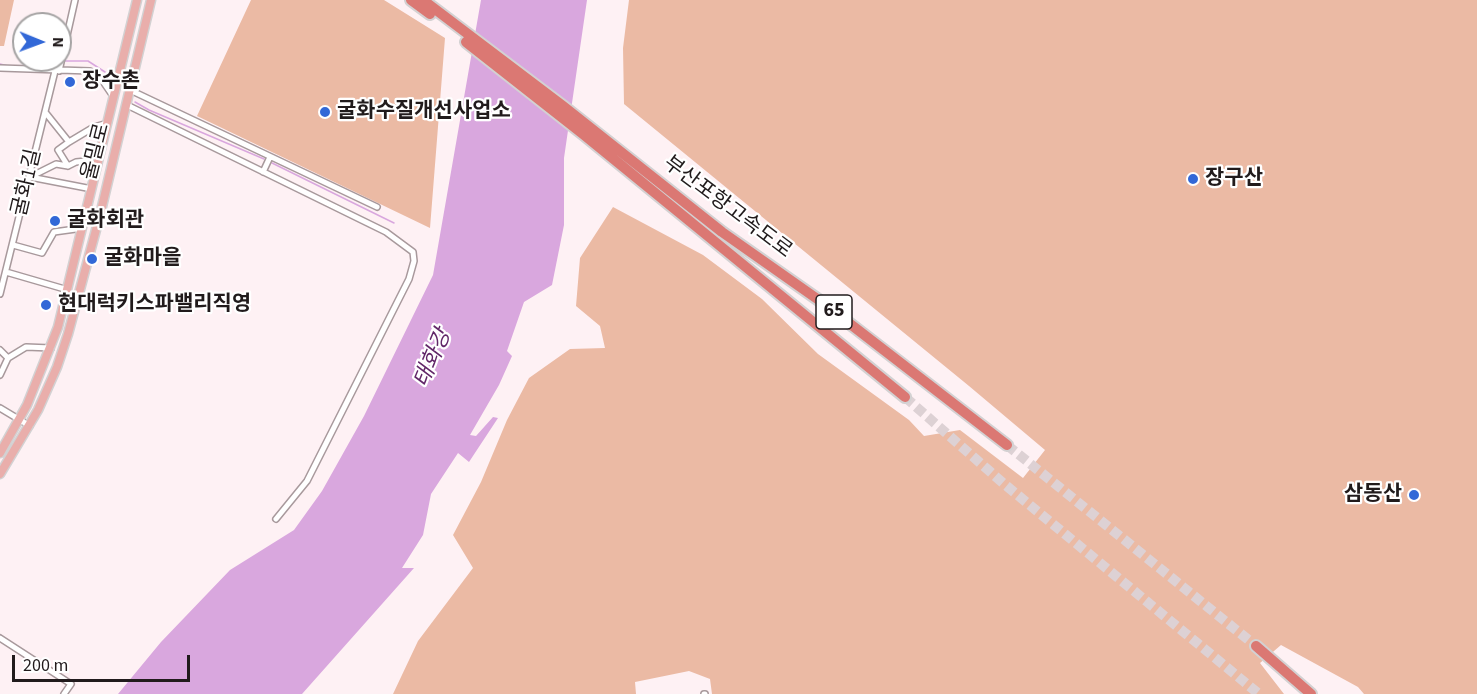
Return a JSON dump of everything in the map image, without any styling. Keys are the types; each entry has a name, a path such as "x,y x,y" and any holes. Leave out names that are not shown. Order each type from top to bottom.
{"highway":[{"name":"부산포항고속도로","path":"411,0 583,134 904,397"},
{"name":"부산포항고속도로","path":"423,0 722,232 823,303 1007,445"},
{"path":"1256,646 1311,694"}],"main road":[{"name":"울밀로","path":"0,453 20,420 51,348 68,290 137,0"},
{"name":"울밀로","path":"0,474 30,426 57,367 68,334 95,236 152,0"}],"street":[{"path":"72,71 90,71 100,77 114,98"},
{"name":"굴화1길","path":"0,294 57,72"},
{"path":"130,90 377,207"},
{"path":"127,105 386,232 413,252 414,261 409,279 307,481 276,519"},
{"path":"45,112 69,142"},
{"path":"68,166 58,150 94,127 108,123"},
{"path":"263,172 270,157"},
{"path":"30,177 56,164 68,166 86,161 98,165"},
{"path":"30,177 92,189"},
{"path":"13,245 42,253 54,232 83,228"},
{"path":"6,272 68,290"},
{"path":"0,375 8,358 26,348 51,348"},
{"path":"0,350 8,358"},
{"path":"0,408 30,426"},
{"path":"0,638 71,684 64,694"}],"shaded area":[{"path":"0,0 14,0 4,46 0,46"},
{"path":"251,0 384,0 445,38 430,228 197,116"},
{"path":"629,0 1477,0 1477,694 1364,694 1358,687 1281,645 1260,663 1284,694 712,694 710,679 689,671 635,682 636,694 393,694 418,641 473,568 453,535 481,482 507,420 529,378 570,349 605,348 600,326 576,306 580,258 613,207 703,255 762,299 818,354 909,420 924,436 960,430 1023,478 1045,450 624,104 623,48"}],"water":[{"name":"태화강","path":"481,0 587,0 564,158 564,225 552,285 524,302 507,351 512,356 499,385 470,435 476,436 493,417 498,418 469,462 458,453 431,494 423,535 402,568 414,568 302,694 118,694 161,642 230,570 294,530 322,491 364,416 433,275"}],"waterway":[{"path":"72,61 88,61 105,72"},
{"path":"0,64 8,66"},
{"path":"135,102 264,159"},
{"path":"272,163 394,223"}],"tunnel":[{"path":"905,397 1003,483 1259,694"},
{"path":"1007,445 1256,646"}],"place":[{"name":"장수촌","path":"70,82"},
{"name":"굴화수질개선사업소","path":"325,112"},
{"name":"장구산","path":"1193,179"},
{"name":"굴화회관","path":"55,221"},
{"name":"굴화마을","path":"92,259"},
{"name":"현대럭키스파밸리직영","path":"46,305"},
{"name":"삼동산","path":"1414,495"}]}
